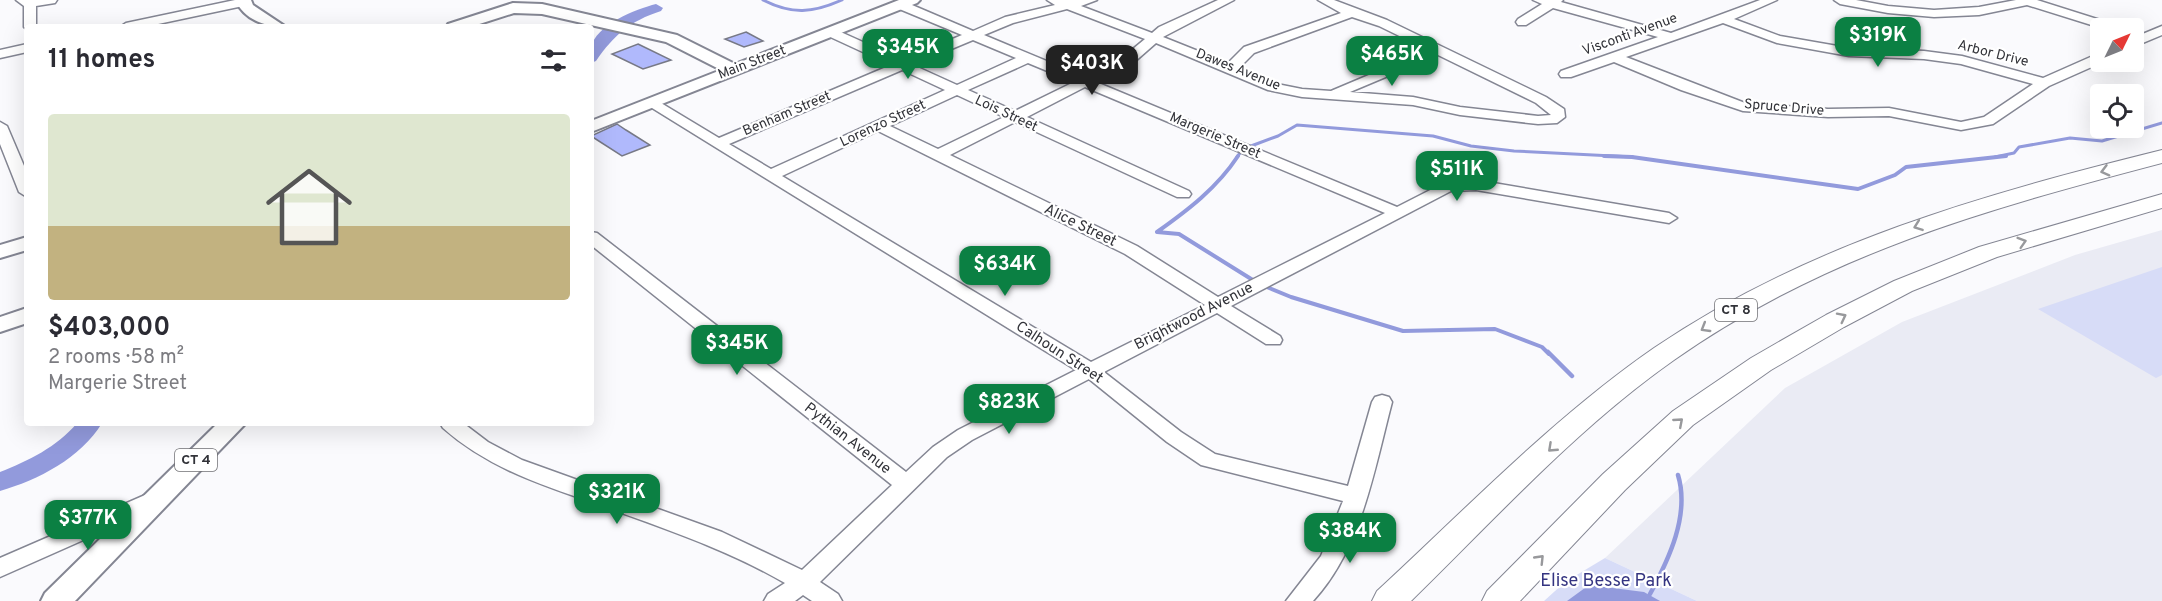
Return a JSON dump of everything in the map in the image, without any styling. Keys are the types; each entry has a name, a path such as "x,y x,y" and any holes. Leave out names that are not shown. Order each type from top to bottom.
{"highway":[{"name":"CT 8","path":"1389,601 1560,440 1628,381 1692,336 1753,300 1874,242 1939,218 2162,156"},
{"path":"1499,601 1614,482 1683,418 1761,363 1834,321 1914,282 1988,252 2162,201"}],"main road":[{"path":"243,1 247,8 273,24"},
{"name":"Main Street","path":"594,125 907,2"},
{"path":"464,24 522,7 542,9 670,38 734,70"},
{"path":"0,252 24,244"},
{"path":"0,325 24,316"},
{"name":"CT 4","path":"56,601 230,426"}],"street":[{"path":"30,24 26,2 51,0"},
{"name":"Dawes Avenue","path":"1053,0 1231,68 1273,87 1302,93 1405,100 1460,111 1538,120 1552,120 1558,117 1559,112 1541,100 1438,50"},
{"name":"Benham Street","path":"718,143 973,35 1026,15 1091,0"},
{"path":"937,156 1127,61 1163,30 1228,0"},
{"path":"1324,0 1352,13 1383,23 1438,50"},
{"name":"Visconti Avenue","path":"1566,74 1771,0"},
{"path":"1840,0 1899,11 1966,14 1994,10 2026,0 2090,21"},
{"path":"140,24 243,1"},
{"path":"1522,22 1549,1 1668,36"},
{"name":"Margerie Street","path":"907,2 973,35 1396,212"},
{"path":"1231,68 1249,50 1352,13"},
{"name":"Arbor Drive","path":"1723,19 1777,39 1849,52 1924,55 1962,60 2044,83"},
{"path":"2144,36 2162,30"},
{"name":"Lois Street","path":"830,32 1183,194"},
{"path":"2144,41 2162,45"},
{"path":"0,54 24,49"},
{"path":"1333,95 1438,50"},
{"name":"Spruce Drive","path":"1614,57 1686,87 1743,106 1828,112 1889,112 1961,126 1988,121 2044,83"},
{"name":"Lorenzo Street","path":"771,175 1027,58"},
{"path":"2044,83 2090,62"},
{"name":"Calhoun Street","path":"651,103 1090,370 1174,437 1208,460 1355,496"},
{"path":"0,126 24,185"},
{"name":"Alice Street","path":"879,126 1131,250 1273,340"},
{"name":"Brightwood Avenue","path":"776,601 805,582 940,452 966,435 1448,187 1476,185 1669,218"},
{"name":"Pythian Avenue","path":"594,239 906,484"},
{"path":"1298,601 1311,590 1338,546 1382,402"},
{"path":"454,426 489,453 527,471 738,548 805,582 831,601"},
{"path":"0,568 160,497"}],"shaded area":[{"path":"2162,230 2162,601 1697,601 1605,558 1785,388 1902,322 2075,255"}],"green space":[{"path":"2162,267 2162,375 2156,378 2038,309"},
{"name":"Elise Besse Park","path":"1605,558 1697,601 1544,601 1565,582"}],"water":[{"path":"1589,585 1644,592 1660,601 1567,601"}],"building":[{"path":"746,32 763,41 744,47 725,39"},
{"path":"638,44 671,60 643,69 612,54"},
{"path":"617,124 650,145 622,156 594,138 594,135"}],"waterway":[{"path":"763,0 793,10 822,8 842,0"},
{"path":"594,54 604,39 625,20 656,8"},
{"path":"1995,157 2014,153 2019,147 2070,138 2102,141 2162,123"},
{"path":"1251,146 1278,136 1297,125 1433,136 1471,146 1514,151 1633,157"},
{"path":"1237,157 1240,153"},
{"path":"1238,156 1221,178 1191,207 1157,232 1179,234 1256,282"},
{"path":"1604,156 1632,157 1858,189 1895,175 1906,167 2006,156"},
{"path":"1262,285 1291,297 1403,331 1495,329 1542,347 1549,354"},
{"path":"1548,352 1572,376"},
{"path":"0,482 61,452 88,426"},
{"path":"1650,594 1676,536 1681,506 1678,475"}]}
